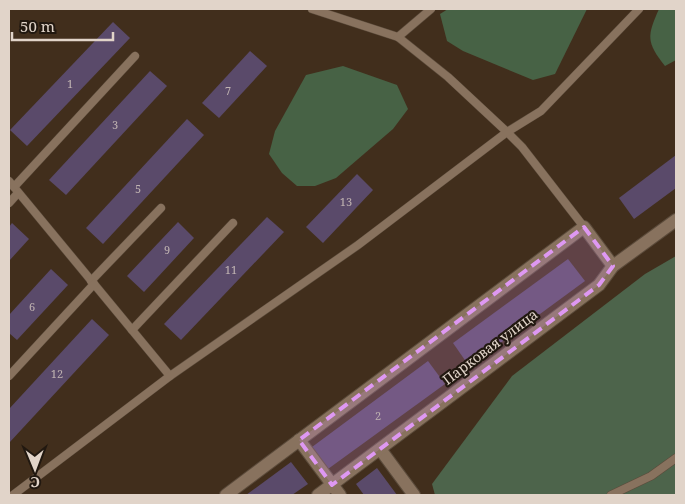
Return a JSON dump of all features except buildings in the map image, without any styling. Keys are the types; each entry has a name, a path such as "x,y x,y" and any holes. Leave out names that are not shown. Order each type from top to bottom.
{"street":[{"name":"Парковая улица","path":"318,495 599,285 613,266 676,220"},
{"path":"226,495 584,227 613,266"},
{"path":"299,440 340,495"},
{"path":"380,449 414,495"}],"lane":[{"path":"312,9 398,37 448,77 522,147 584,227"},
{"path":"331,15 338,9"},
{"path":"398,37 431,9"},
{"path":"13,495 170,376 268,305 358,245 507,132 541,111 639,9"},
{"path":"9,203 13,187 134,56"},
{"path":"13,187 170,376"},
{"path":"9,376 161,208"},
{"path":"132,330 233,223"},
{"path":"612,495 651,476 676,458"}],"highlighted area":[{"path":"584,227 613,266 599,285 332,485 299,440"}],"green space":[{"path":"448,9 587,9 555,74 533,80 463,51 447,41 440,14"},
{"path":"659,9 676,9 676,60 665,66 654,51 650,39 652,26"},
{"path":"343,66 397,85 408,109 393,129 336,178 315,186 297,186 282,173 269,154 275,131 306,75"},
{"path":"676,256 676,495 435,495 432,484 512,376 645,274"}]}
